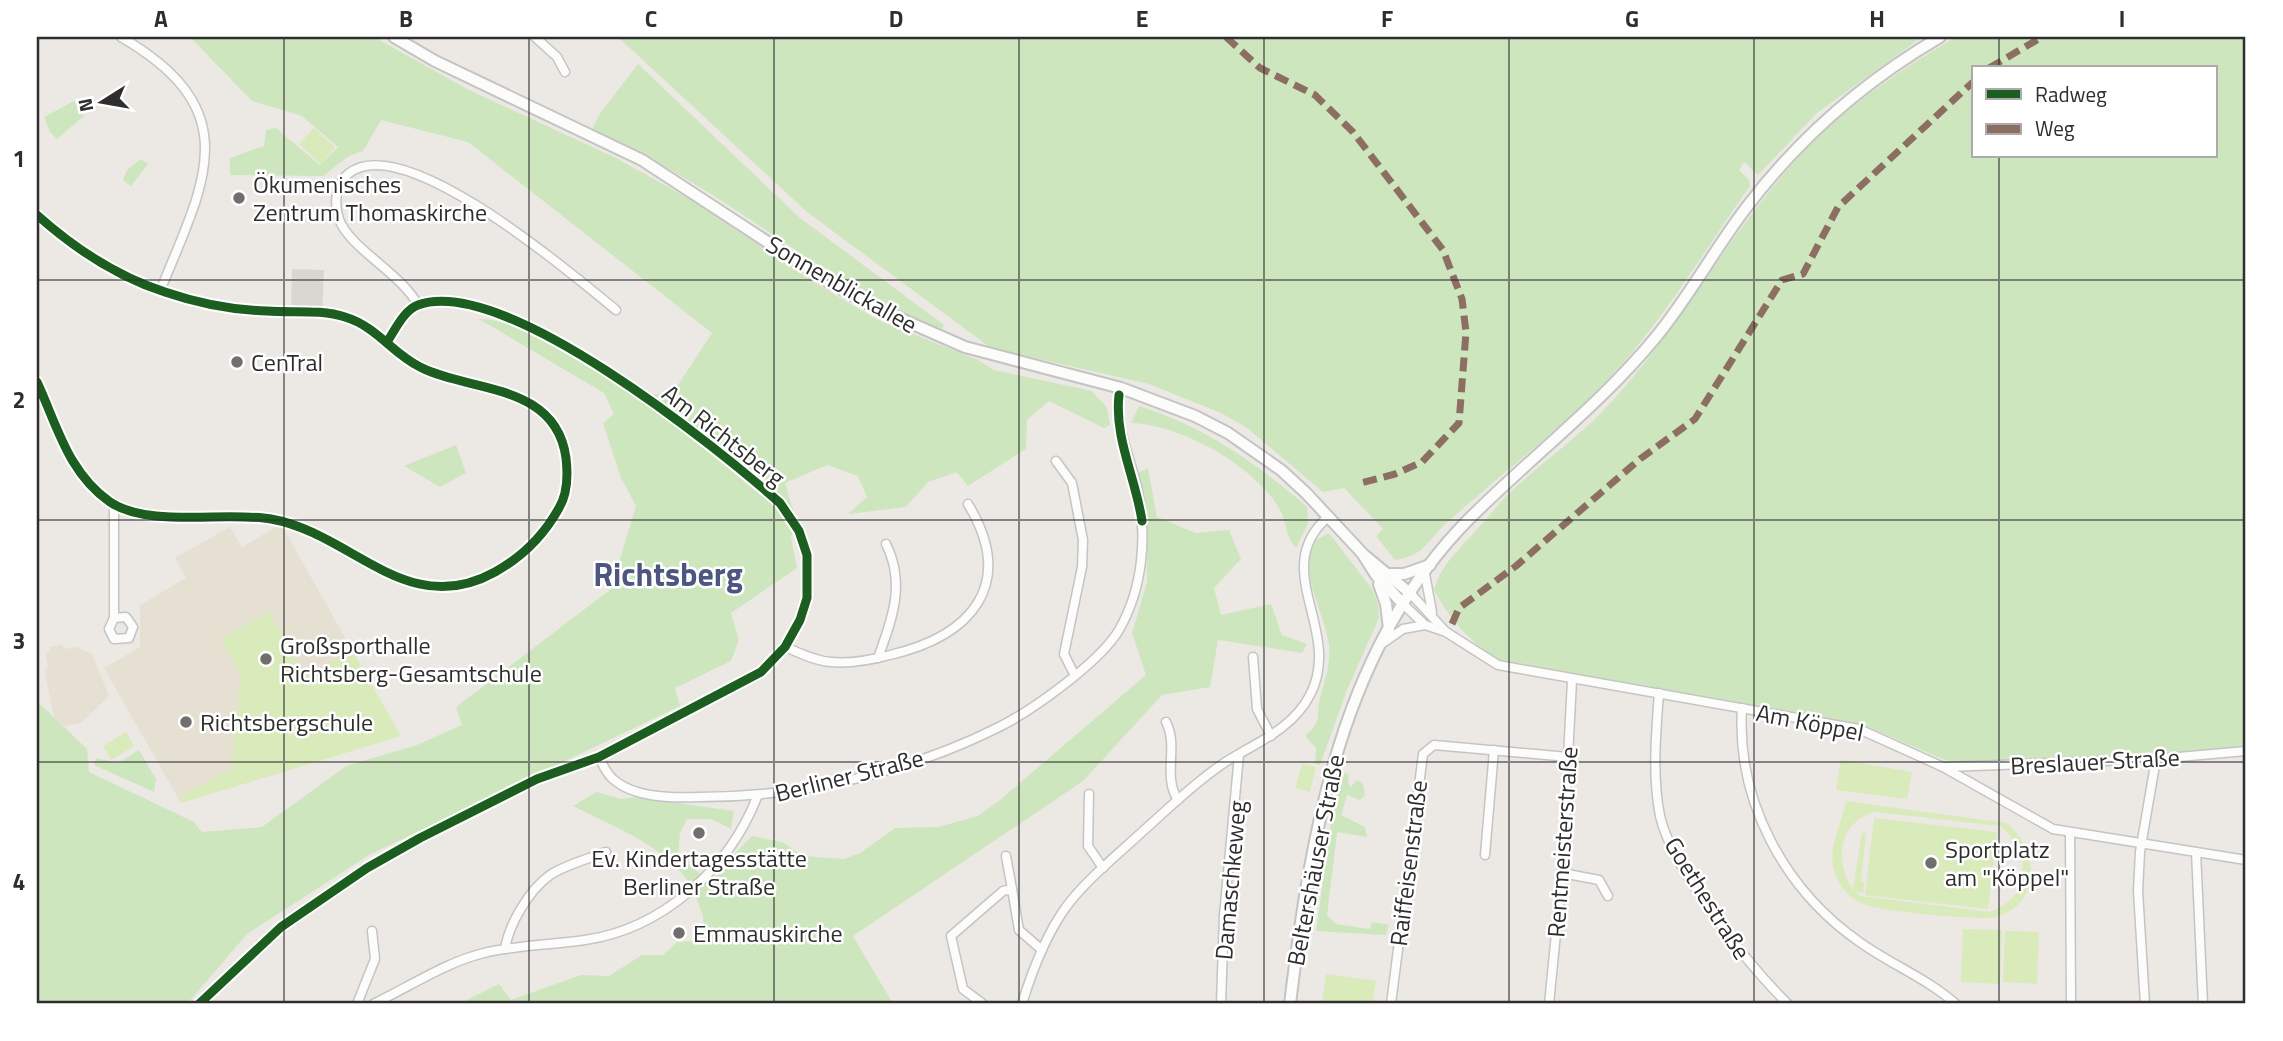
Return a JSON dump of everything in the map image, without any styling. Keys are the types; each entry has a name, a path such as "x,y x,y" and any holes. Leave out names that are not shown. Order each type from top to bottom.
{"main road":[{"name":"Sonnenblickallee","path":"395,37 435,61 642,160 827,281 885,312 965,347 1121,388 1195,416 1228,433 1281,470 1329,516 1404,605"},
{"name":"Beltershäuser Straße","path":"1290,1004 1303,898 1329,773 1341,731 1380,645 1411,594 1469,519 1629,369 1659,333 1744,211 1800,144 1861,89 1940,37"},
{"name":"Sonnenblickallee","path":"1362,553 1411,594"},
{"path":"1390,574 1411,573 1433,563"},
{"path":"1376,575 1386,604 1389,629"}],"street":[{"path":"121,37 140,48 175,79 193,102 204,128 206,165 160,291"},
{"path":"535,37 557,58 565,72"},
{"path":"387,342 408,311 418,305 409,289 357,242 339,220 337,201 340,183 360,167 370,164 396,165 437,184 538,247 617,310"},
{"path":"37,215 110,268 160,291 240,310 341,316 363,324 413,364 429,372 495,387 528,403 548,419 559,435 565,451 567,474 562,503 533,544 486,577 453,586 414,584 378,570 308,529 275,520 236,516 163,516 114,505 95,491 70,460 37,382"},
{"name":"Am Richtsberg","path":"199,1004 281,926 367,868 537,779 599,757 745,683 761,672 785,646 800,620 808,576 799,531 780,503 608,370 558,342 492,311 448,303 418,305"},
{"name":"Berliner Straße","path":"599,757 612,779 635,791 677,797 757,797 847,780 939,753 1024,713 1105,649 1118,630 1140,576 1142,521 1138,490 1119,425 1121,388"},
{"path":"1056,461 1074,488 1083,540 1082,567 1064,654 1074,674"},
{"path":"785,646 830,662 878,658 931,644 955,630 972,614 985,581 986,554 982,531 968,504"},
{"path":"114,505 114,618"},
{"path":"1023,1004 1042,950 1066,908 1103,868 1178,800 1239,755 1270,736 1304,705 1320,665 1319,633 1302,565 1310,538 1329,516"},
{"path":"878,658 898,590 897,576 886,544"},
{"path":"1425,574 1433,615"},
{"name":"Am Köppel","path":"1411,594 1446,632"},
{"name":"Am Köppel","path":"1404,605 1425,625 1446,632 1498,665 1859,729 1943,767 2044,825 2070,833 2246,860"},
{"path":"1380,645 1404,629 1425,625"},
{"path":"1252,657 1257,709 1270,736"},
{"name":"Rentmeisterstraße","path":"1549,1004 1562,873 1572,680"},
{"name":"Goethestraße","path":"1659,693 1656,780 1665,831 1681,861 1753,969 1788,1004"},
{"path":"1742,708 1742,751 1751,790 1774,849 1796,883 1827,915 1861,944 1931,985 1956,1004"},
{"path":"1166,722 1172,734 1171,789 1178,800"},
{"name":"Raiffeisenstraße","path":"1391,1004 1420,759 1434,746 1568,757"},
{"path":"1485,855 1494,750"},
{"name":"Breslauer Straße","path":"1943,767 2156,759 2246,751"},
{"name":"Damaschkeweg","path":"1221,1004 1224,915 1239,755"},
{"path":"2145,1004 2138,891 2142,844 2156,759"},
{"path":"1089,794 1088,846 1103,868"},
{"path":"373,1004 468,958 505,949 587,940 626,929 665,910 696,886 719,862 746,825 757,797"},
{"path":"2070,833 2071,1004"},
{"path":"505,949 514,922 551,874 606,852"},
{"path":"2196,852 2203,1004"},
{"path":"1006,856 1019,930 1042,950"},
{"path":"1562,873 1600,880 1608,896"},
{"path":"984,1004 963,989 951,936 1003,891 1012,889"},
{"path":"357,1004 375,959 372,930"}],"shaded area":[{"path":"292,269 324,270 322,314 291,312"},
{"path":"281,524 352,650 306,677 269,612 221,639 241,676 231,769 178,798 104,668 140,647 140,605 186,578 175,558 230,527 242,547"},
{"path":"62,645 64,649 77,647 92,654 109,696 81,723 65,726 57,722 54,716 44,669 48,668 45,653 50,652 49,647"}],"green space":[{"path":"190,37 374,37 469,90 616,158 686,197 820,286 878,320 978,360 994,370 1092,391 1107,408 1110,425 1104,428 1049,401 1027,420 1026,449 968,486 957,472 928,482 906,507 848,514 867,497 858,476 827,465 785,483 795,516 791,538 797,568 731,613 739,640 731,661 675,688 680,706 369,855 247,934 187,1004 37,1004 37,701 87,749 89,772 194,822 202,832 262,827 346,766 417,745 462,725 456,707 611,589 636,506 621,478 603,423 614,414 604,393 479,319 498,321 540,337 582,361 636,398 674,391 712,333 468,142 381,120 363,151 349,156 323,176 230,175 230,158 264,146 266,130 276,128 320,165 338,147 302,116 252,101"},
{"path":"618,37 1922,37 1817,113 1758,175 1744,162 1739,170 1749,180 1750,186 1673,298 1623,363 1535,447 1442,527 1422,549 1411,556 1395,560 1376,536 1383,529 1344,488 1323,492 1246,427 1221,413 1149,384 991,348 807,212"},
{"path":"1956,37 2246,37 2246,747 2156,756 1963,763 1945,760 1861,724 1497,660 1461,629 1434,590 1440,574 1450,560 1504,498 1590,424 1630,381 1734,238 1789,168 1819,136 1885,82"},
{"path":"638,64 800,218 944,325 942,329 867,294 693,183 592,130 599,115"},
{"path":"74,101 84,116 57,139 50,132 44,117"},
{"path":"314,128 335,147 321,164 299,144"},
{"path":"141,159 148,164 131,186 123,180 127,170"},
{"path":"1139,406 1207,435 1269,475 1307,507 1308,524 1296,548 1279,508 1252,477 1234,462 1193,439 1150,425 1131,423"},
{"path":"456,445 466,473 440,487 404,466"},
{"path":"1148,469 1157,517 1196,533 1229,530 1241,559 1214,588 1221,615 1271,604 1282,635 1307,644 1302,653 1218,640 1210,687 1162,695 1083,781 853,936 893,1004 467,1004 467,1000 499,984 511,1000 581,975 609,976 642,955 663,955 677,942 704,940 703,916 695,894 752,836 782,842 803,856 844,859 860,853 895,828 938,827 978,816 1000,800 1146,675 1132,633 1147,582 1147,516 1137,473"},
{"path":"1329,533 1372,589 1378,604 1379,618 1347,690 1320,765 1315,764 1316,748 1305,736 1317,722 1329,652 1327,635 1310,580 1309,560 1316,540"},
{"path":"269,612 306,676 352,650 401,736 181,803 178,798 231,769 241,676 221,639"},
{"path":"126,732 134,746 111,760 103,746"},
{"path":"139,750 156,779 154,792 94,765 96,758 118,763"},
{"path":"1841,760 1912,772 1907,799 1836,790"},
{"path":"1302,764 1316,767 1310,792 1295,788"},
{"path":"1342,772 1349,774 1348,783 1351,787 1357,780 1363,784 1365,796 1359,800 1347,795 1341,815 1365,827 1367,837 1337,832 1327,916 1336,924 1370,929 1372,922 1389,925 1386,935 1316,931 1333,810"},
{"path":"597,792 621,799 635,797 734,811 731,829 711,819 687,819 680,833 678,856 703,876 692,887 681,872 654,849 573,806"},
{"path":"1846,801 2006,823 2025,846 2030,860 2029,888 2022,900 2011,910 1986,918 1930,915 1863,904 1842,887 1833,864 1833,846","holes":["1875,812 2000,826 2018,848 2023,873 2014,896 1990,912 1860,896 1855,892 1863,893 1864,882 1861,881 1866,833 1862,833 1853,890 1843,868 1843,845 1847,834 1862,817"]},
{"name":"Sportplatz am \"Köppel\"","path":"1874,818 1997,832 1988,909 1865,895"},
{"path":"1963,929 2002,930 2000,984 1961,982"},
{"path":"2005,931 2039,932 2037,984 2003,982"},
{"path":"1326,974 1376,981 1372,1004 1322,1004"}],"marked path":[{"path":"1226,37 1260,68 1315,95 1353,132 1443,250 1462,299 1466,332 1459,423 1422,462 1395,474 1357,484"},
{"path":"1992,66 2042,37"},
{"path":"1452,624 1459,608 1516,566 1640,459 1695,419 1782,280 1803,274 1838,207 1972,83"}],"cycle path":[{"path":"37,215 97,260 148,286 228,307 316,312 345,317 366,327 420,367 528,402 546,415 559,433 566,458 566,490 559,508 546,527 532,544 514,559 495,572 463,584 434,586 407,580 380,569 300,527 271,519 166,517 126,510 110,502 96,490 74,463 37,382"},
{"path":"199,1004 281,927 367,868 537,779 599,757 761,672 785,647 800,620 807,598 807,555 799,531 780,503 709,444 607,371 553,339 502,315 456,302 418,305 408,311 387,342"},
{"path":"1119,395 1122,443 1142,521"}],"place":[{"name":"Ökumenisches Zentrum Thomaskirche","path":"239,198"},
{"name":"CenTral","path":"237,362"},
{"name":"Großsporthalle Richtsberg-Gesamtschule","path":"266,659"},
{"name":"Richtsbergschule","path":"186,722"},
{"name":"Ev. Kindertagesstätte Berliner Straße","path":"699,833"},
{"name":"Sportplatz am \"Köppel\"","path":"1931,863"},
{"name":"Emmauskirche","path":"679,933"}],"district":[{"name":"Richtsberg","path":"668,574"}]}
